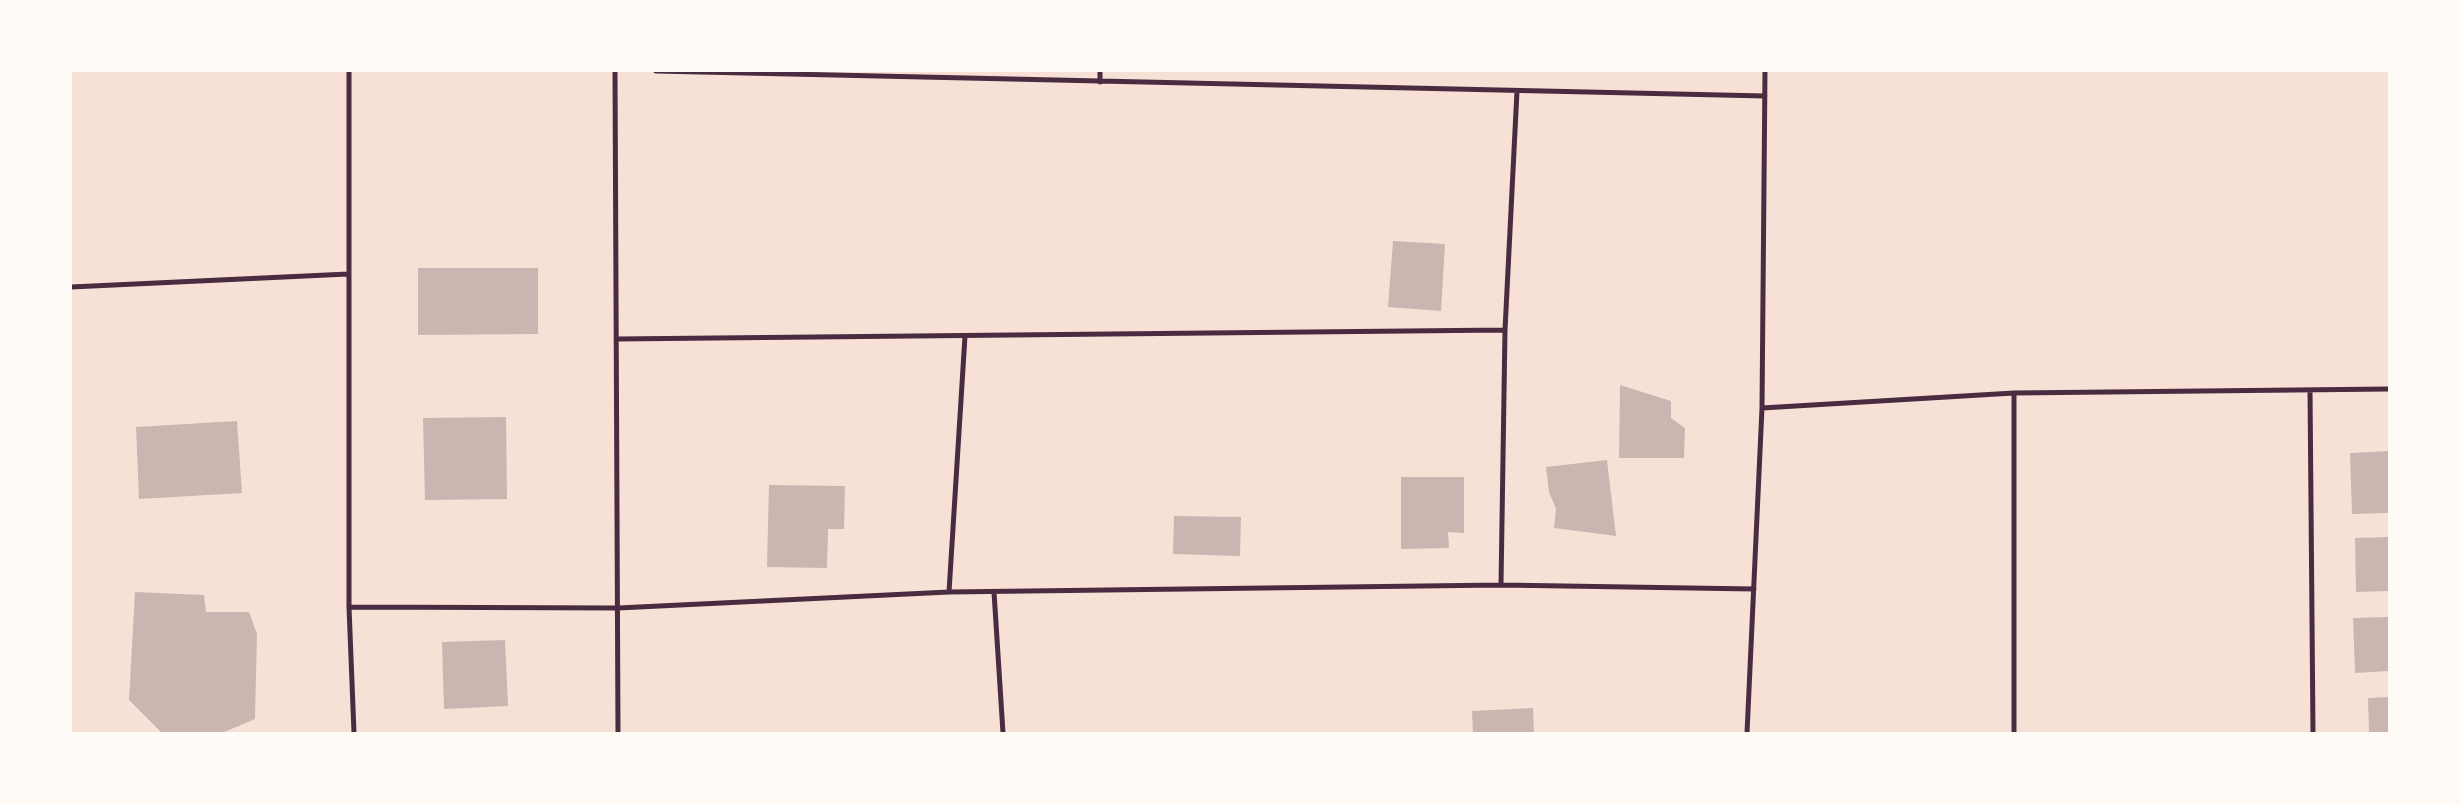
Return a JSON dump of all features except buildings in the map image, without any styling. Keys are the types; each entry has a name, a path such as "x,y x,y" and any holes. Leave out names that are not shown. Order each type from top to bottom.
{"street":[{"path":"349,71 349,607 354,733"},
{"path":"615,71 618,733"},
{"path":"656,71 859,74 1100,82 1765,96"},
{"path":"1100,71 1100,82"},
{"path":"1747,733 1762,408 1765,71"},
{"path":"1501,585 1505,330 1517,91"},
{"path":"71,287 348,274"},
{"path":"617,339 1505,330"},
{"path":"949,592 965,336"},
{"path":"1762,408 2014,393 2389,389"},
{"path":"2310,390 2313,733"},
{"path":"2014,393 2014,733"},
{"path":"349,607 618,608 949,592 1501,585 1754,589"},
{"path":"994,592 1003,733"}]}
